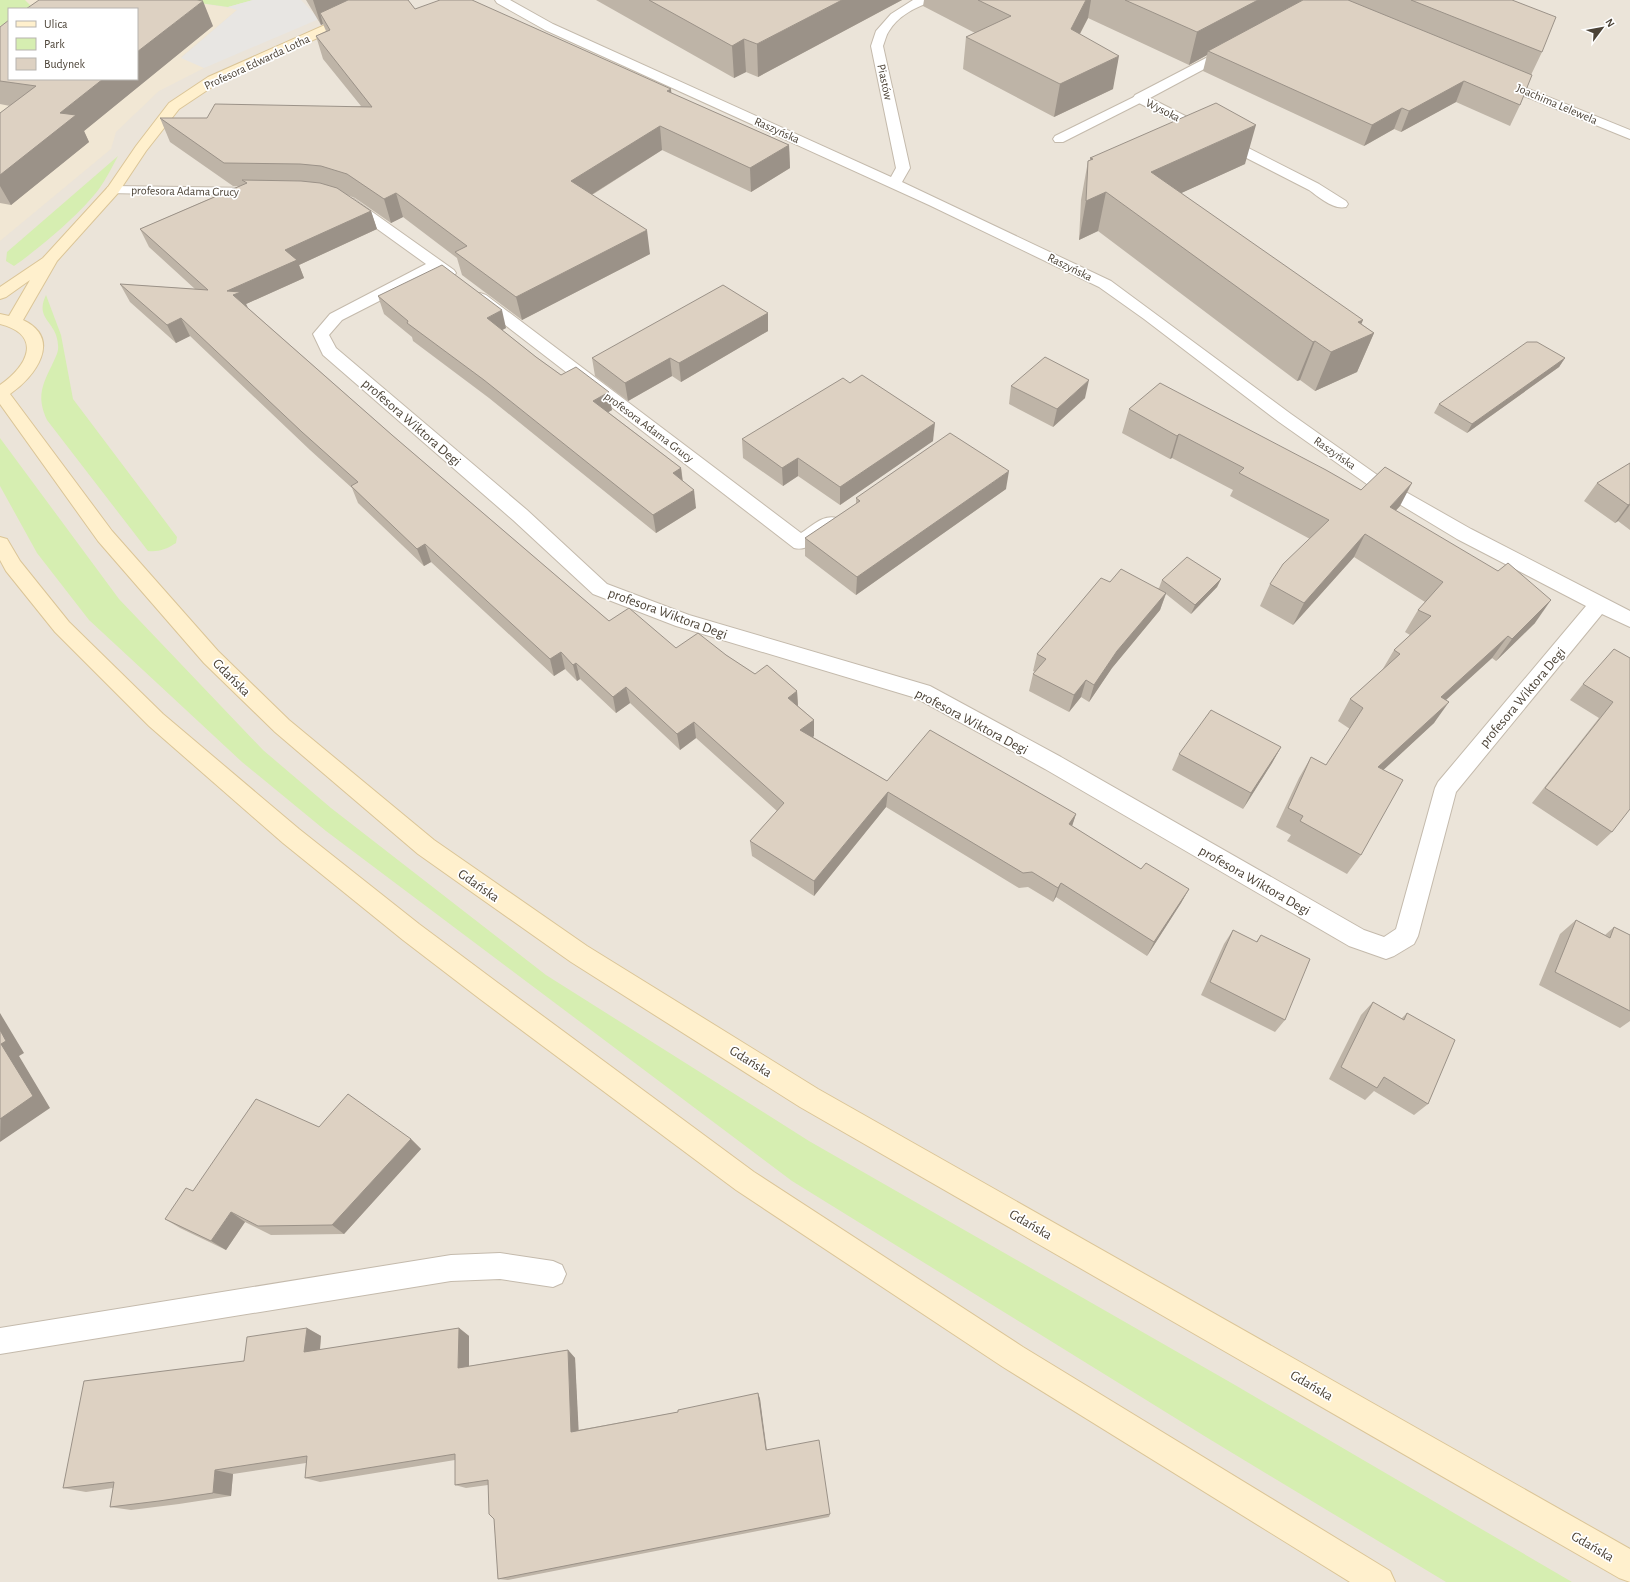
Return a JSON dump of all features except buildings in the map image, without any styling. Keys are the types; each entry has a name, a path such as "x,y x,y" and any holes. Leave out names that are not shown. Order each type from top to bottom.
{"main road":[{"name":"Profesora Edwarda Lotha","path":"7,320 50,259 113,190 141,149 174,106 213,80 391,0"},
{"name":"Profesora Edwarda Lotha","path":"0,294 50,259"},
{"path":"0,393 20,377 32,361 35,345 29,332 7,320"},
{"name":"Gdańska","path":"0,393 105,536 211,657 282,726 426,847 579,954 809,1098 1630,1567"},
{"path":"0,544 13,566 62,627 156,720 291,836 411,932 745,1181 1012,1357 1379,1582"}],"street":[{"name":"Raszyńska","path":"501,0 549,27 894,184 1105,284 1156,320 1284,418 1377,483 1464,534 1630,620"},
{"name":"Piastów","path":"894,184 903,168 877,46 883,31 895,17 907,8 924,0"},
{"name":"Wysoka","path":"1140,98 1244,42"},
{"name":"Joachima Lelewela","path":"1484,74 1630,135"},
{"name":"Wysoka","path":"1140,98 1314,187 1341,204"},
{"name":"profesora Adama Grucy","path":"113,190 269,192"},
{"name":"profesora Adama Grucy","path":"336,197 349,202 437,265 801,543 846,512"},
{"name":"profesora Wiktora Degi","path":"437,265 336,317 321,334 329,351 520,515 600,589 683,622 922,692 1053,764 1357,938 1386,948 1406,936 1446,788 1599,604"}],"lane":[{"path":"1059,139 1140,98"},
{"path":"0,1341 451,1268 500,1266 553,1274"}],"shaded area":[{"path":"0,0 1630,0 1630,1582 0,1582"},
{"path":"0,0 179,0 238,9 181,57 204,68 159,91 116,132 111,149 0,241"},
{"path":"253,0 301,0 319,19 204,68 181,58 237,10 228,7"}],"green space":[{"path":"0,0 25,0 33,8 8,8 8,23 0,26"},
{"path":"178,0 253,0 228,7"},
{"path":"118,156 99,189 71,220 36,250 14,266 6,261 7,252"},
{"path":"46,295 61,335 73,399 177,537 176,543 163,550 148,551 47,420 42,405 42,392 45,380 58,348 57,337 44,315 43,303"},
{"path":"0,438 119,599 263,750 331,808 546,975 809,1141 1235,1385 1572,1582 1446,1582 1206,1437 792,1181 326,831 242,762 89,620 37,553 0,486"}]}
